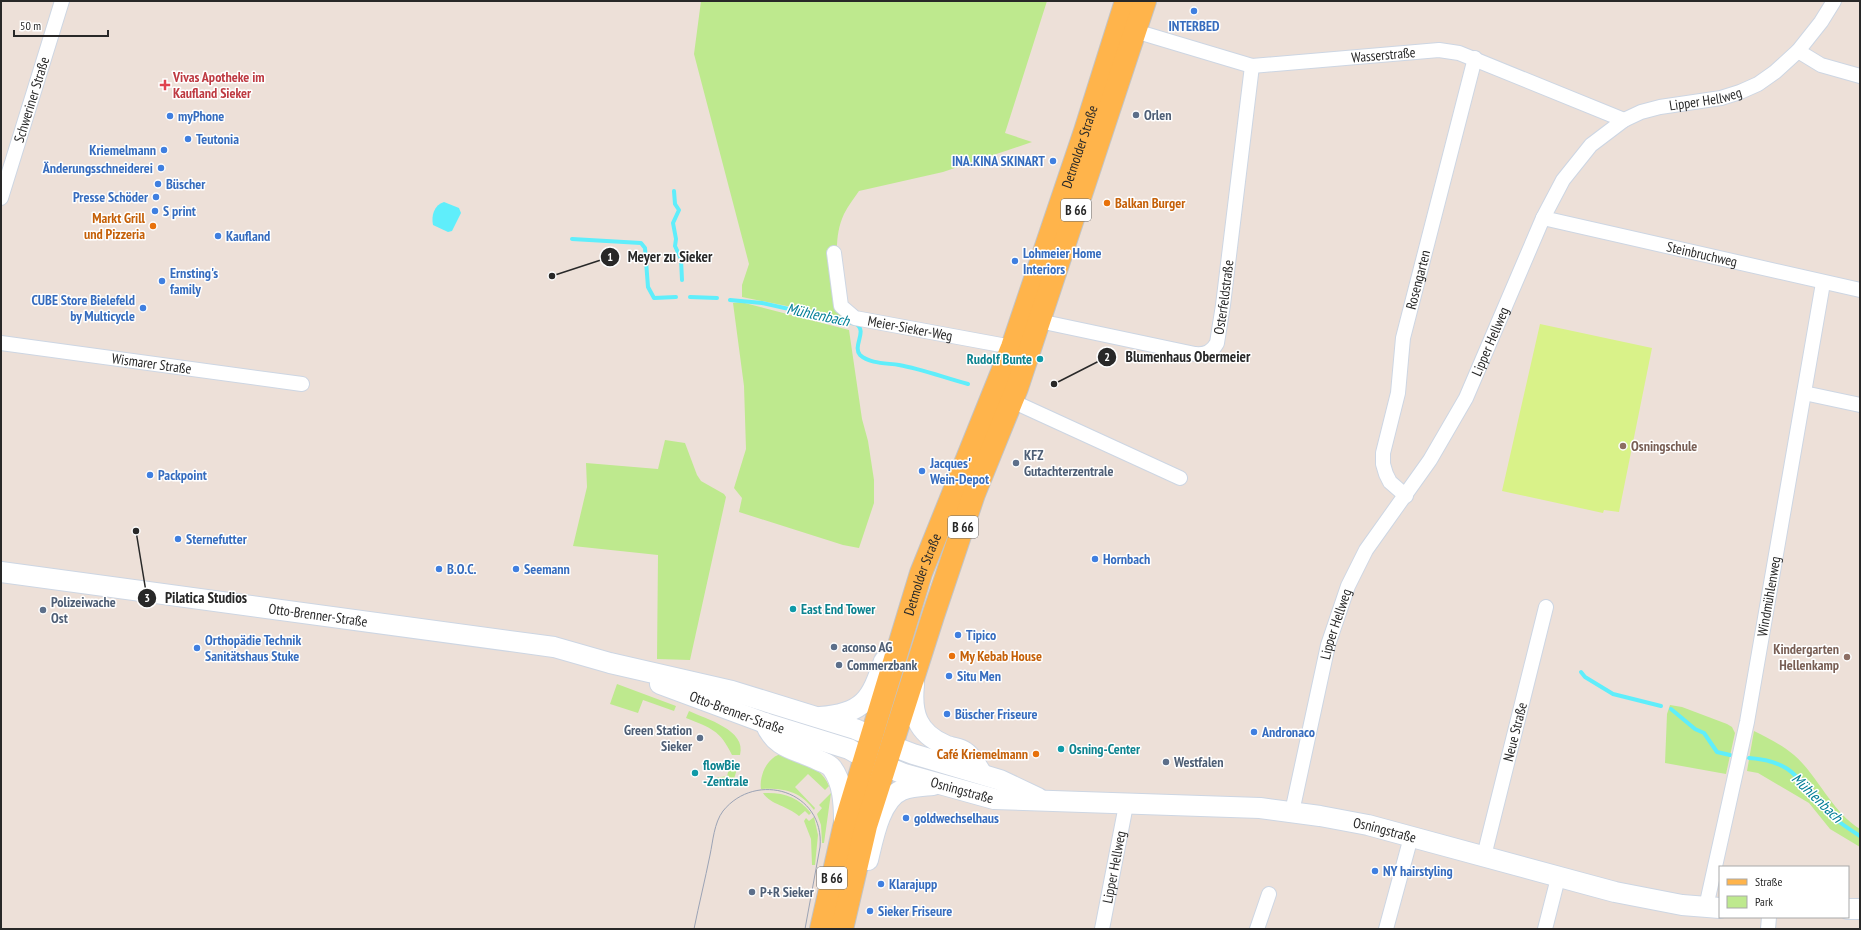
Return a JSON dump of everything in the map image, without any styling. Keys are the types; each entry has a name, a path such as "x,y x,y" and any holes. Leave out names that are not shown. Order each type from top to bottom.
{"main road":[{"name":"Detmolder Straße","path":"821,929 844,827 921,573 1012,347 1043,258 1126,1"},
{"name":"Detmolder Straße","path":"843,929 866,826 916,669 974,494 1012,401 1145,1"},
{"path":"872,736 892,746"},
{"path":"865,758 885,766"}],"street":[{"name":"Schweriner Straße","path":"1,198 62,1"},
{"name":"Lipper Hellweg","path":"1292,812 1328,645 1353,574 1366,550 1406,496 1430,460 1466,398 1543,218 1563,180 1591,145 1624,120 1642,112 1697,103 1740,92 1758,84 1775,72 1798,51 1821,22 1834,1"},
{"name":"Wasserstraße","path":"1135,31 1252,66 1439,50 1459,53 1475,58 1624,120"},
{"path":"1798,51 1821,65 1860,76"},
{"name":"Rosengarten","path":"1406,496 1390,482 1383,464 1383,453 1398,393 1403,338 1475,58"},
{"name":"Osterfeldstraße","path":"1039,321 1195,354 1202,354 1214,348 1217,343 1223,305 1252,66"},
{"name":"Steinbruchweg","path":"1543,218 1823,283 1860,290"},
{"name":"Meier-Sieker-Weg","path":"834,253 841,306 855,318 1012,347"},
{"name":"Windmühlenweg","path":"1721,866 1823,283"},
{"name":"Wismarer Straße","path":"1,343 302,384"},
{"path":"1804,393 1860,405"},
{"path":"1012,401 1180,478"},
{"name":"Otto-Brenner-Straße","path":"1,572 536,644 563,649 610,663 732,691 872,736"},
{"path":"816,718 843,712 868,700 877,683 903,604 921,573"},
{"name":"Neue Straße","path":"1484,856 1546,607"},
{"name":"Otto-Brenner-Straße","path":"610,663 764,723 849,749 865,758"},
{"path":"916,669 912,700 915,714 920,726 934,740 946,746 964,751 982,774"},
{"name":"B 66","path":"764,723 768,732 775,741 831,766 839,780 842,792 844,827"},
{"name":"Osningstraße","path":"892,746 913,754 1000,780 1041,800"},
{"name":"Osningstraße","path":"885,766 940,784 994,799 1126,805 1223,807 1292,812 1368,826 1615,892 1713,908"},
{"path":"843,929 855,912 876,833 892,796 904,789 940,784"},
{"name":"Lipper Hellweg","path":"1102,929 1126,805"},
{"path":"1386,929 1411,837"},
{"name":"Windmühlenweg","path":"1713,908 1719,875"},
{"path":"1545,929 1558,878"},
{"path":"1257,929 1269,894"},
{"path":"1849,909 1860,909"},
{"path":"1768,929 1769,918"}],"green space":[{"path":"701,1 1047,1 1005,133 1032,142 943,172 859,191 844,214 837,239 838,266 847,318 742,297 742,285 749,264 694,54"},
{"path":"741,302 849,330 862,419 868,441 874,480 874,503 859,548 843,545 739,512 742,498 734,488 746,449 744,386 733,303"},
{"path":"1540,324 1652,348 1619,512 1604,510 1603,513 1502,491"},
{"path":"665,440 685,443 697,475 701,481 724,494 726,497 690,660 657,659 658,555 573,546 587,487 586,463 658,469"},
{"path":"617,684 676,706 674,711 643,700 638,713 610,704"},
{"path":"1670,705 1682,707 1732,727 1735,733 1726,774 1665,763 1667,714"},
{"path":"689,711 724,727 731,732 741,746 740,755 732,755 723,740 714,731 702,724 686,718"},
{"path":"1754,731 1785,748 1803,764 1833,804 1850,822 1860,829 1860,847 1830,829 1809,803 1758,773 1747,771"},
{"path":"782,755 816,769 825,779 829,786 825,790 808,774 795,787 815,808 814,810 803,799 791,792 777,789 761,789 761,779 764,769 774,757"},
{"path":"730,765 737,769 733,782 709,784 709,779 727,776"},
{"path":"763,793 778,793 796,799 811,813 809,815 805,811 799,816 770,800"},
{"path":"831,793 824,843 822,843 821,825 817,814 822,808 819,805"},
{"path":"814,817 818,835 815,865 812,865 811,839 804,821 806,818 809,821"}],"water":[{"path":"444,202 459,208 461,213 452,231 448,232 433,225 432,222 434,211 441,203"}],"waterway":[{"name":"Mühlenbach","path":"674,191 675,204 679,210 673,223 676,239 675,246 681,259 682,280"},
{"name":"Mühlenbach","path":"572,239 641,243 645,248 648,287 654,298 676,297"},
{"name":"Mühlenbach","path":"690,297 717,298"},
{"name":"Mühlenbach","path":"730,300 762,303 856,324 861,331 858,351 864,358 874,362 916,369 968,384"},
{"name":"Mühlenbach","path":"1581,672 1585,677 1613,694 1661,706"},
{"name":"Mühlenbach","path":"1671,709 1695,729 1704,733 1717,752 1730,755"},
{"name":"Mühlenbach","path":"1749,758 1775,763 1792,772 1830,814 1844,826 1860,836"}],"tram line":[{"path":"694,929 714,832 720,816 723,811 737,798 753,791 770,790 786,793 800,800 812,812 819,828 820,847 805,929"}],"place":[{"name":"INTERBED","path":"1194,11"},
{"name":"Vivas Apotheke im Kaufland Sieker","path":"165,85"},
{"name":"Orlen","path":"1136,115"},
{"name":"myPhone","path":"170,116"},
{"name":"Teutonia","path":"188,139"},
{"name":"Kriemelmann","path":"164,150"},
{"name":"INA.KINA SKINART","path":"1053,161"},
{"name":"Änderungsschneiderei","path":"161,168"},
{"name":"Büscher","path":"158,184"},
{"name":"Presse Schöder","path":"156,197"},
{"name":"Balkan Burger","path":"1107,203"},
{"name":"S print","path":"155,211"},
{"name":"Markt Grill und Pizzeria","path":"153,226"},
{"name":"Kaufland","path":"218,236"},
{"name":"Lohmeier Home Interiors","path":"1015,261"},
{"name":"Meyer zu Sieker","path":"552,276"},
{"name":"Ernsting's family","path":"162,281"},
{"name":"CUBE Store Bielefeld by Multicycle","path":"143,308"},
{"name":"Rudolf Bunte","path":"1040,359"},
{"name":"Blumenhaus Obermeier","path":"1054,384"},
{"name":"Osningschule","path":"1623,446"},
{"name":"KFZ Gutachterzentrale","path":"1016,463"},
{"name":"Jacques' Wein-Depot","path":"922,471"},
{"name":"Packpoint","path":"150,475"},
{"name":"Pilatica Studios","path":"136,531"},
{"name":"Sternefutter","path":"178,539"},
{"name":"Hornbach","path":"1095,559"},
{"name":"B.O.C.","path":"439,569"},
{"name":"Seemann","path":"516,569"},
{"name":"East End Tower","path":"793,609"},
{"name":"Polizeiwache Ost","path":"43,610"},
{"name":"Tipico","path":"958,635"},
{"name":"aconso AG","path":"834,647"},
{"name":"Orthopädie Technik Sanitätshaus Stuke","path":"197,648"},
{"name":"My Kebab House","path":"952,656"},
{"name":"Kindergarten Hellenkamp","path":"1847,657"},
{"name":"Commerzbank","path":"839,665"},
{"name":"Situ Men","path":"949,676"},
{"name":"Büscher Friseure","path":"947,714"},
{"name":"Andronaco","path":"1254,732"},
{"name":"Green Station Sieker","path":"700,738"},
{"name":"Osning-Center","path":"1061,749"},
{"name":"Café Kriemelmann","path":"1036,754"},
{"name":"Westfalen","path":"1166,762"},
{"name":"flowBie -Zentrale","path":"695,773"},
{"name":"goldwechselhaus","path":"906,818"},
{"name":"NY hairstyling","path":"1375,871"},
{"name":"Klarajupp","path":"881,884"},
{"name":"P+R Sieker","path":"752,892"},
{"name":"Sieker Friseure","path":"870,911"}]}
